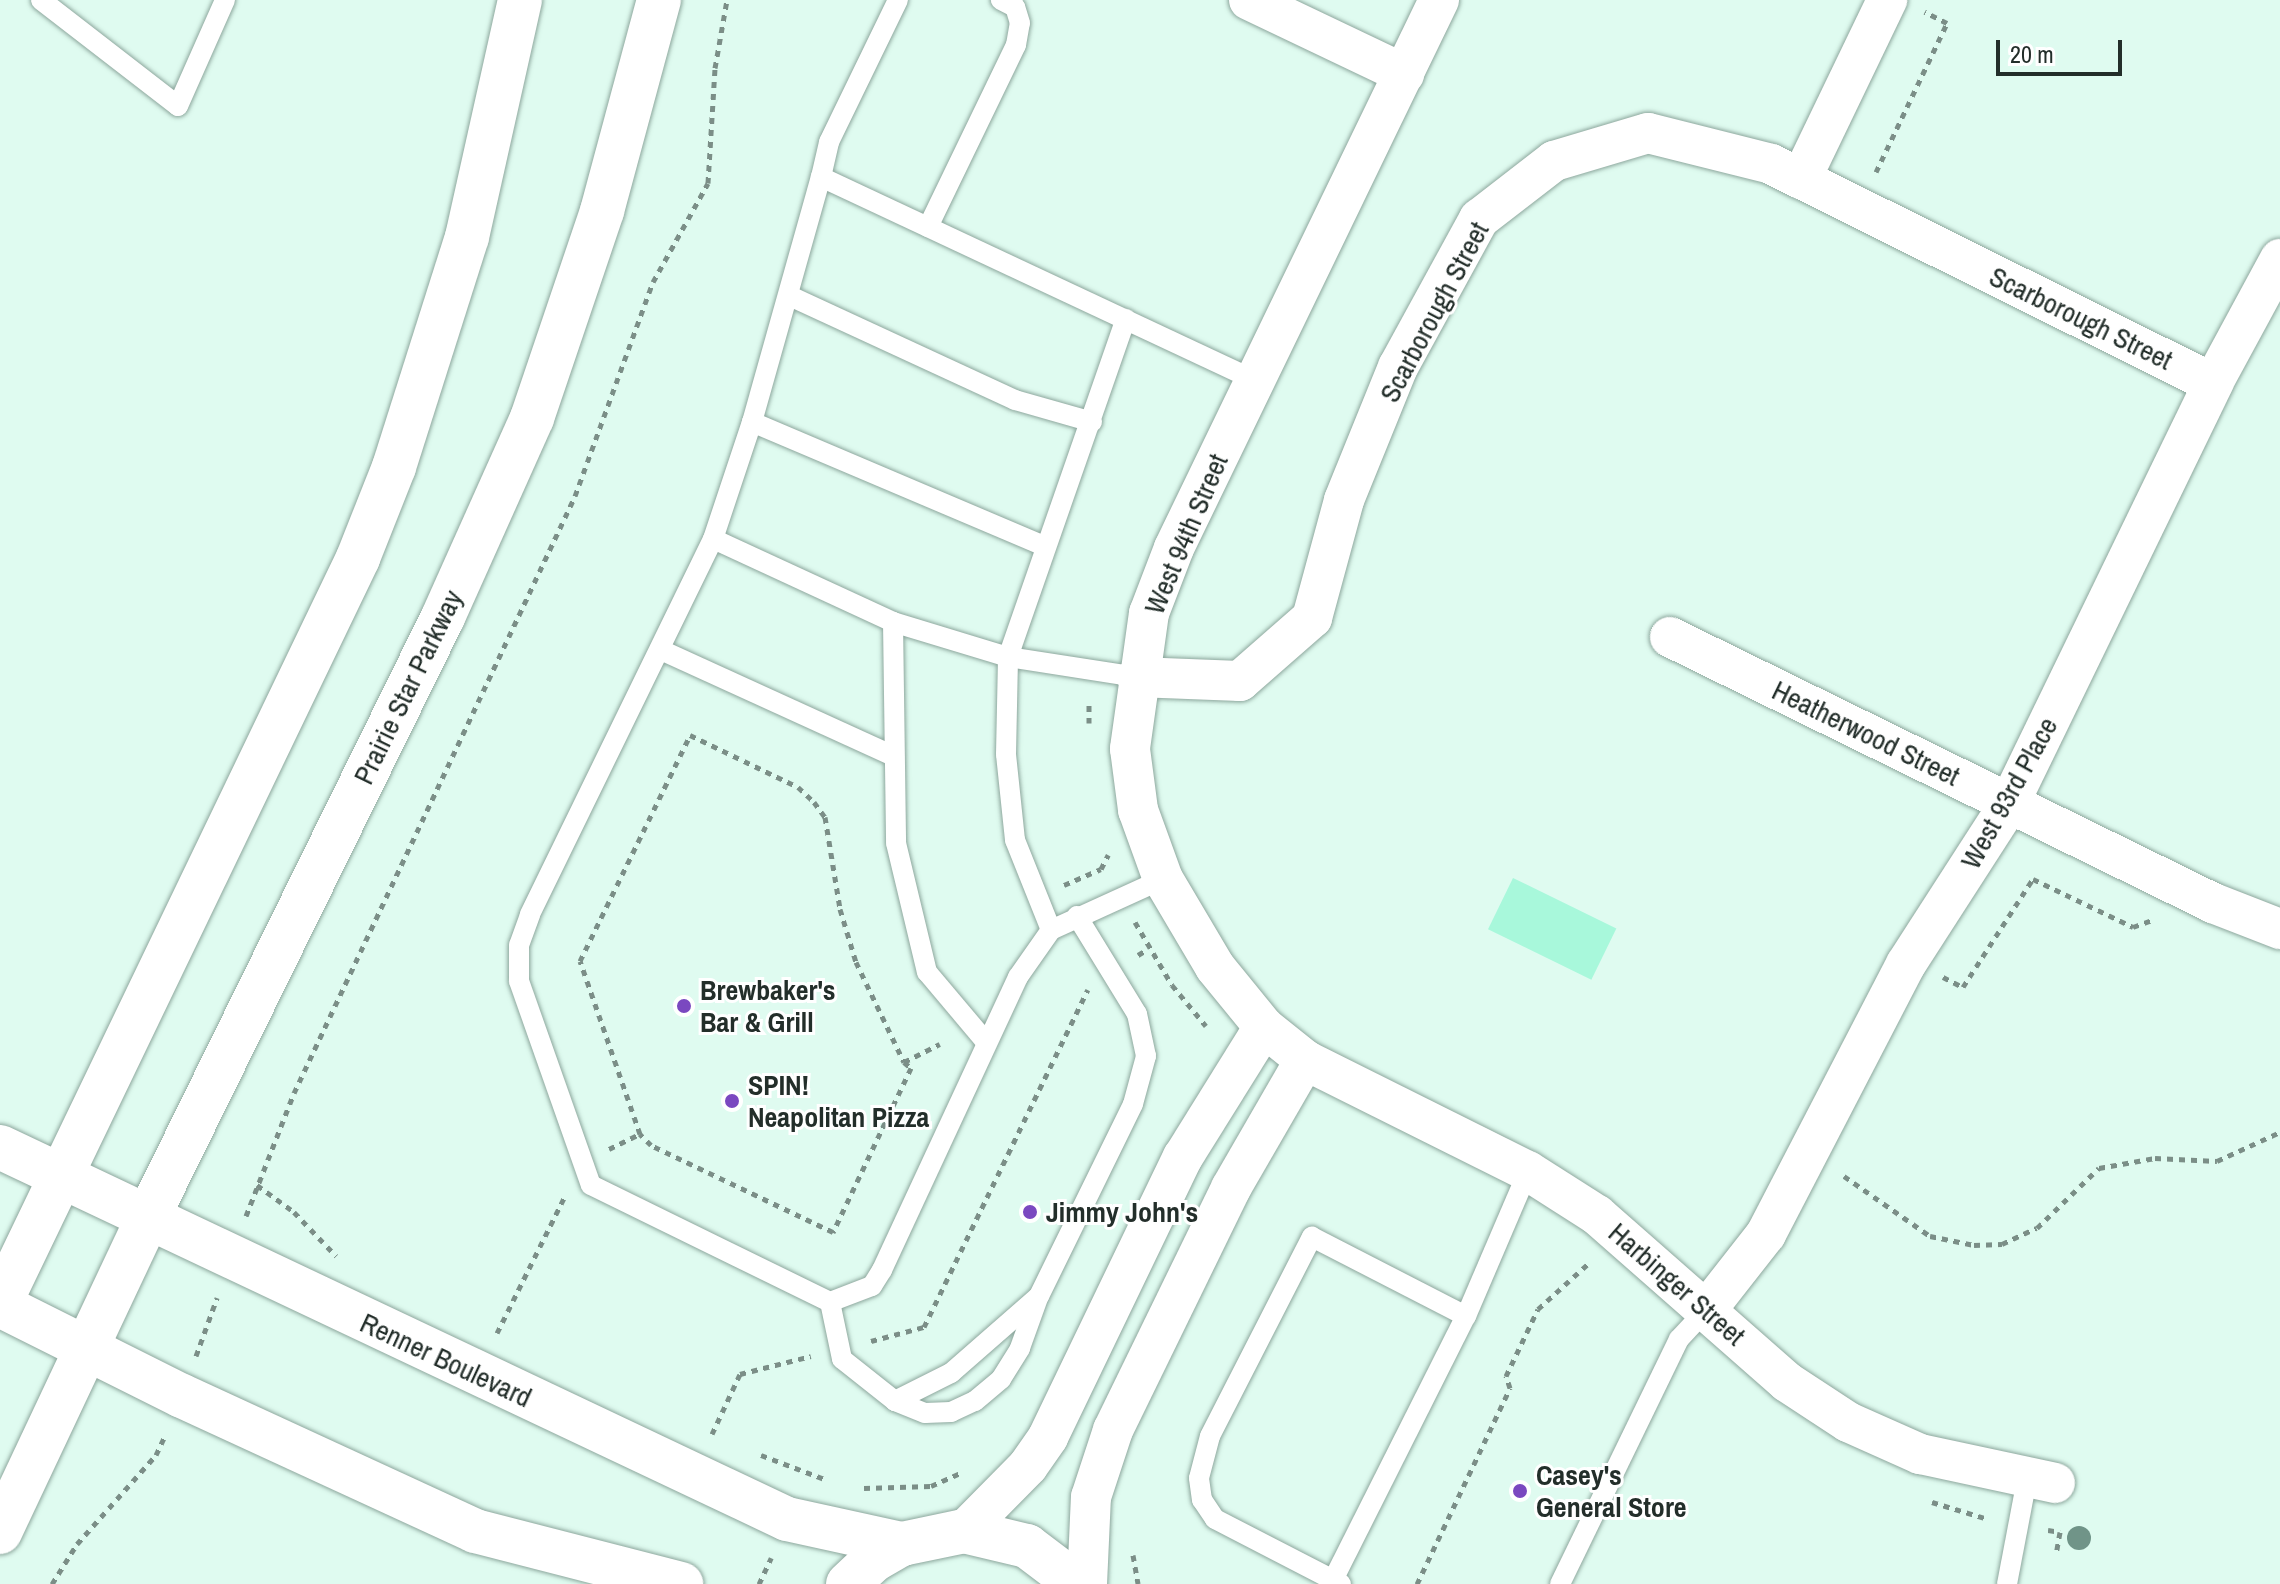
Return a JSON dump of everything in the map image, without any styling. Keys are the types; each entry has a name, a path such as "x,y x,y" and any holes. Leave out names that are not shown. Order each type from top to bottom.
{"main road":[{"path":"520,0 467,237 394,467 308,671 0,1304 475,1531 681,1584"},
{"name":"Prairie Star Parkway","path":"0,1532 90,1349 147,1219 443,617 532,418 602,211 659,0"},
{"name":"Renner Boulevard","path":"0,1147 787,1519 902,1544"},
{"path":"848,1584 874,1560 902,1544 964,1531 1027,1546 1077,1584"}],"street":[{"path":"1249,0 1404,74"},
{"name":"West 94th Street","path":"1305,1060 1264,1027 1189,930 1163,879 1138,810 1130,749 1137,677 1149,613 1174,548 1439,0"},
{"path":"1801,179 1900,3"},
{"name":"Scarborough Street","path":"1137,677 1240,681 1312,618 1344,500 1398,367 1479,219 1554,161 1648,133 1771,164 2213,383"},
{"name":"West 93rd Place","path":"1708,1308 1766,1234 1906,964 2009,804 2213,383 2280,259"},
{"name":"Heatherwood Street","path":"1670,637 2213,903 2280,929"},
{"path":"964,1531 1028,1466 1048,1437 1183,1157 1264,1027"},
{"path":"1087,1584 1091,1497 1113,1430 1231,1188 1305,1060"},
{"name":"Harbinger Street","path":"1305,1060 1528,1171 1597,1215 1708,1308 1787,1382 1848,1422 1920,1454 2041,1481"}],"lane":[{"path":"41,0 178,106 225,0"},
{"path":"898,0 829,142 790,296 713,539 519,945 519,981 591,1185 830,1302 872,1286 1018,977 1051,930 1163,879"},
{"path":"928,227 1016,45 1020,23 1015,7 1001,0"},
{"path":"821,177 1254,380"},
{"path":"790,296 1015,400 1092,422"},
{"path":"1051,930 1015,840 1006,754 1008,657 1126,319"},
{"path":"752,422 1046,547"},
{"path":"713,539 893,622 1008,657 1137,677"},
{"path":"893,622 896,843 927,972 986,1042"},
{"path":"661,650 894,756"},
{"path":"830,1302 842,1359 895,1401 925,1413 951,1412 975,1401 1001,1379 1020,1348 1039,1296 1133,1104 1146,1056 1137,1014 1077,916"},
{"path":"1466,1316 1312,1237 1210,1436 1199,1478 1202,1500 1215,1519 1337,1582 1466,1316 1528,1171"},
{"path":"895,1401 951,1373 1039,1296"},
{"path":"1560,1584 1679,1339 1708,1308"},
{"path":"2007,1584 2041,1481"}],"path":[{"path":"246,1216 294,1093 575,496 653,282 708,183 715,68 727,0"},
{"path":"1859,208 1947,23 1900,3"},
{"path":"690,735 798,787 825,817 840,909 856,962 904,1062 911,1068 833,1232 651,1145 640,1134 580,961 690,735"},
{"path":"1063,885 1109,860"},
{"path":"1934,989 1940,975 1963,987 2033,879 2133,927 2159,918"},
{"path":"904,1062 940,1044"},
{"path":"1849,1165 1842,1178 1930,1236 1974,1245 2002,1244 2037,1228 2099,1168 2155,1158 2217,1161 2280,1132"},
{"path":"497,1333 582,1161 640,1134"},
{"path":"257,1185 294,1212 338,1258"},
{"path":"1417,1584 1510,1388 1506,1376 1538,1309 1594,1259"},
{"path":"196,1354 208,1324"},
{"path":"484,1327 511,1340"},
{"path":"52,1584 77,1544 156,1455 172,1422"},
{"path":"697,1427 725,1440"},
{"path":"752,1451 834,1482"},
{"path":"848,1486 887,1491 931,1486 966,1470"},
{"path":"2047,1530 2060,1532 2056,1554"},
{"path":"759,1584 778,1542"}],"green space":[{"path":"1513,878 1616,928 1591,980 1488,929"}],"place":[{"name":"Brewbaker's Bar & Grill","path":"684,1006"},
{"name":"SPIN! Neapolitan Pizza","path":"732,1101"},
{"name":"Jimmy John's","path":"1030,1212"},
{"name":"Casey's General Store","path":"1520,1491"}]}
